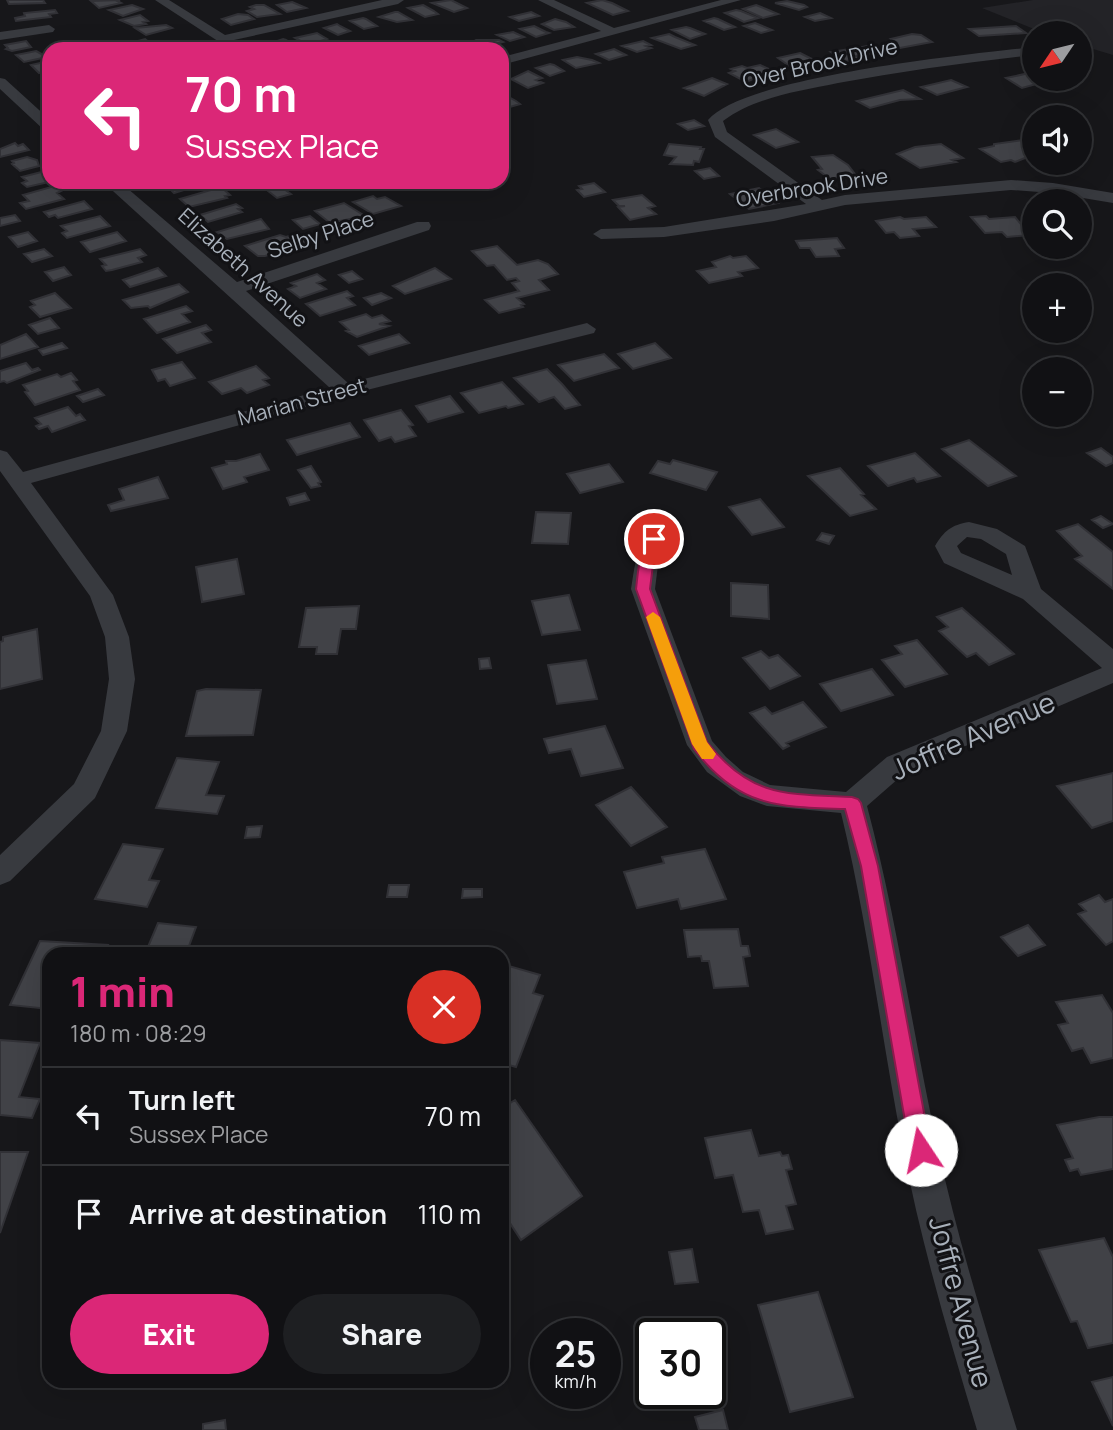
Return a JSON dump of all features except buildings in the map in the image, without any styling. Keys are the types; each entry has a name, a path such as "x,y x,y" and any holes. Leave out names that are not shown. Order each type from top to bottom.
{"street":[{"path":"161,0 228,42"},
{"path":"223,39 398,0"},
{"path":"544,0 613,32"},
{"path":"509,59 735,0"},
{"path":"0,36 49,29"},
{"name":"Over Brook Drive","path":"818,205 720,134 715,120 719,112 740,102 876,70 1022,52"},
{"path":"0,82 42,121"},
{"name":"Overbrook Drive","path":"601,234 664,232 774,216 818,205 874,196 1011,185 1053,188 1113,198"},
{"name":"Elizabeth Avenue","path":"119,189 344,390"},
{"name":"Selby Place","path":"234,289 423,226"},
{"name":"Marian Street","path":"18,480 344,390 587,329"},
{"path":"0,456 100,595 117,636 122,679 114,732 85,790 0,873"},
{"path":"654,539 646,565 643,589 700,744 708,755 738,784 767,796 797,801 852,803"},
{"path":"1031,593 1113,663"},
{"name":"Joffre Avenue","path":"997,1430 962,1315 921,1150 869,866 852,803 897,764 1113,673"}],"shaded area":[{"path":"1033,0 1113,0 1113,55 1092,49 1092,21 1022,21 1022,24 982,8"}],"slow traffic":[{"path":"653,617 700,744 708,754"}],"route":[{"path":"654,539 646,565 643,589 700,744 715,765 738,784 767,796 797,801 852,803 869,866 921,1150"}]}
